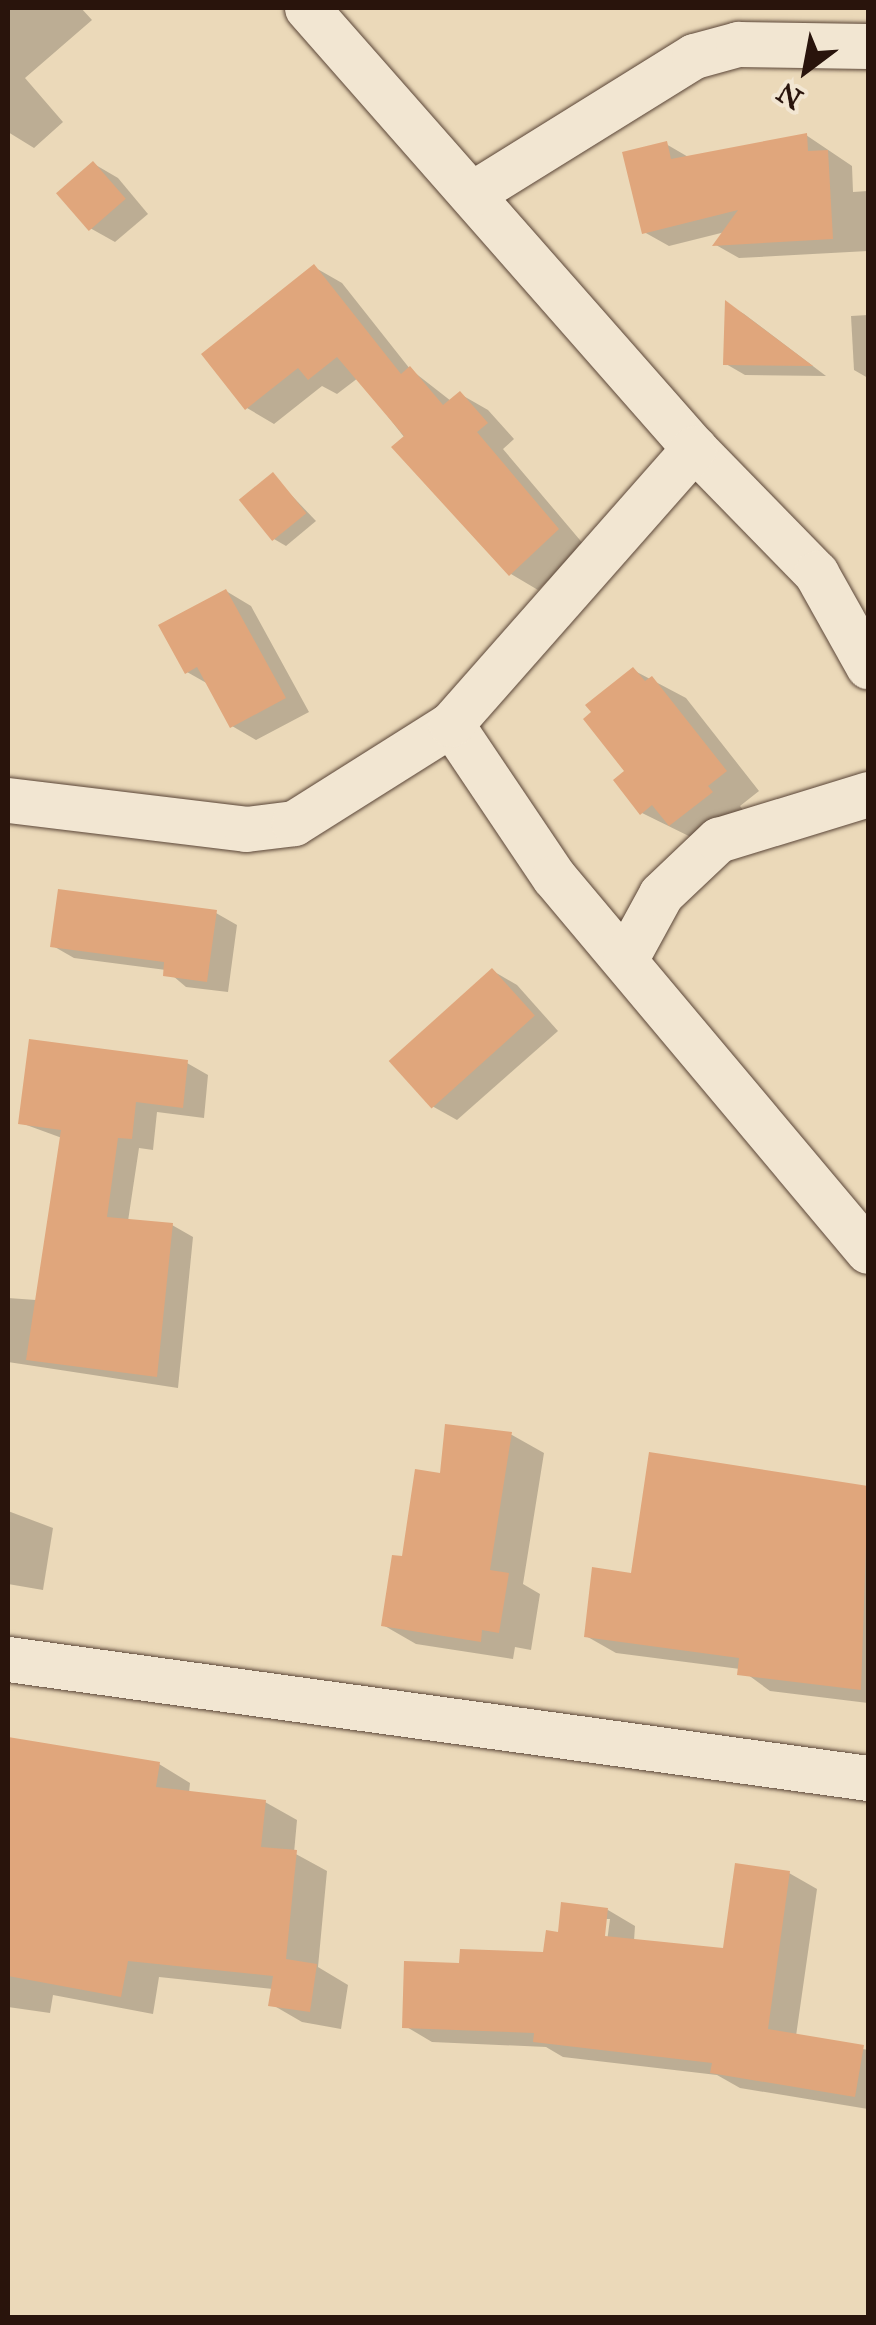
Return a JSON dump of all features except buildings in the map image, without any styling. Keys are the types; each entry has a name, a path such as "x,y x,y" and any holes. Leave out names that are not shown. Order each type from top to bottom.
{"street":[{"path":"307,8 694,448 816,573 868,666"},
{"path":"473,194 694,56 738,44 868,46"},
{"path":"8,800 246,828 294,823 451,724 694,448"},
{"path":"451,724 554,877 868,1250"},
{"path":"624,960 661,894 718,840 784,815 868,794"},
{"path":"8,1659 868,1778"}]}
